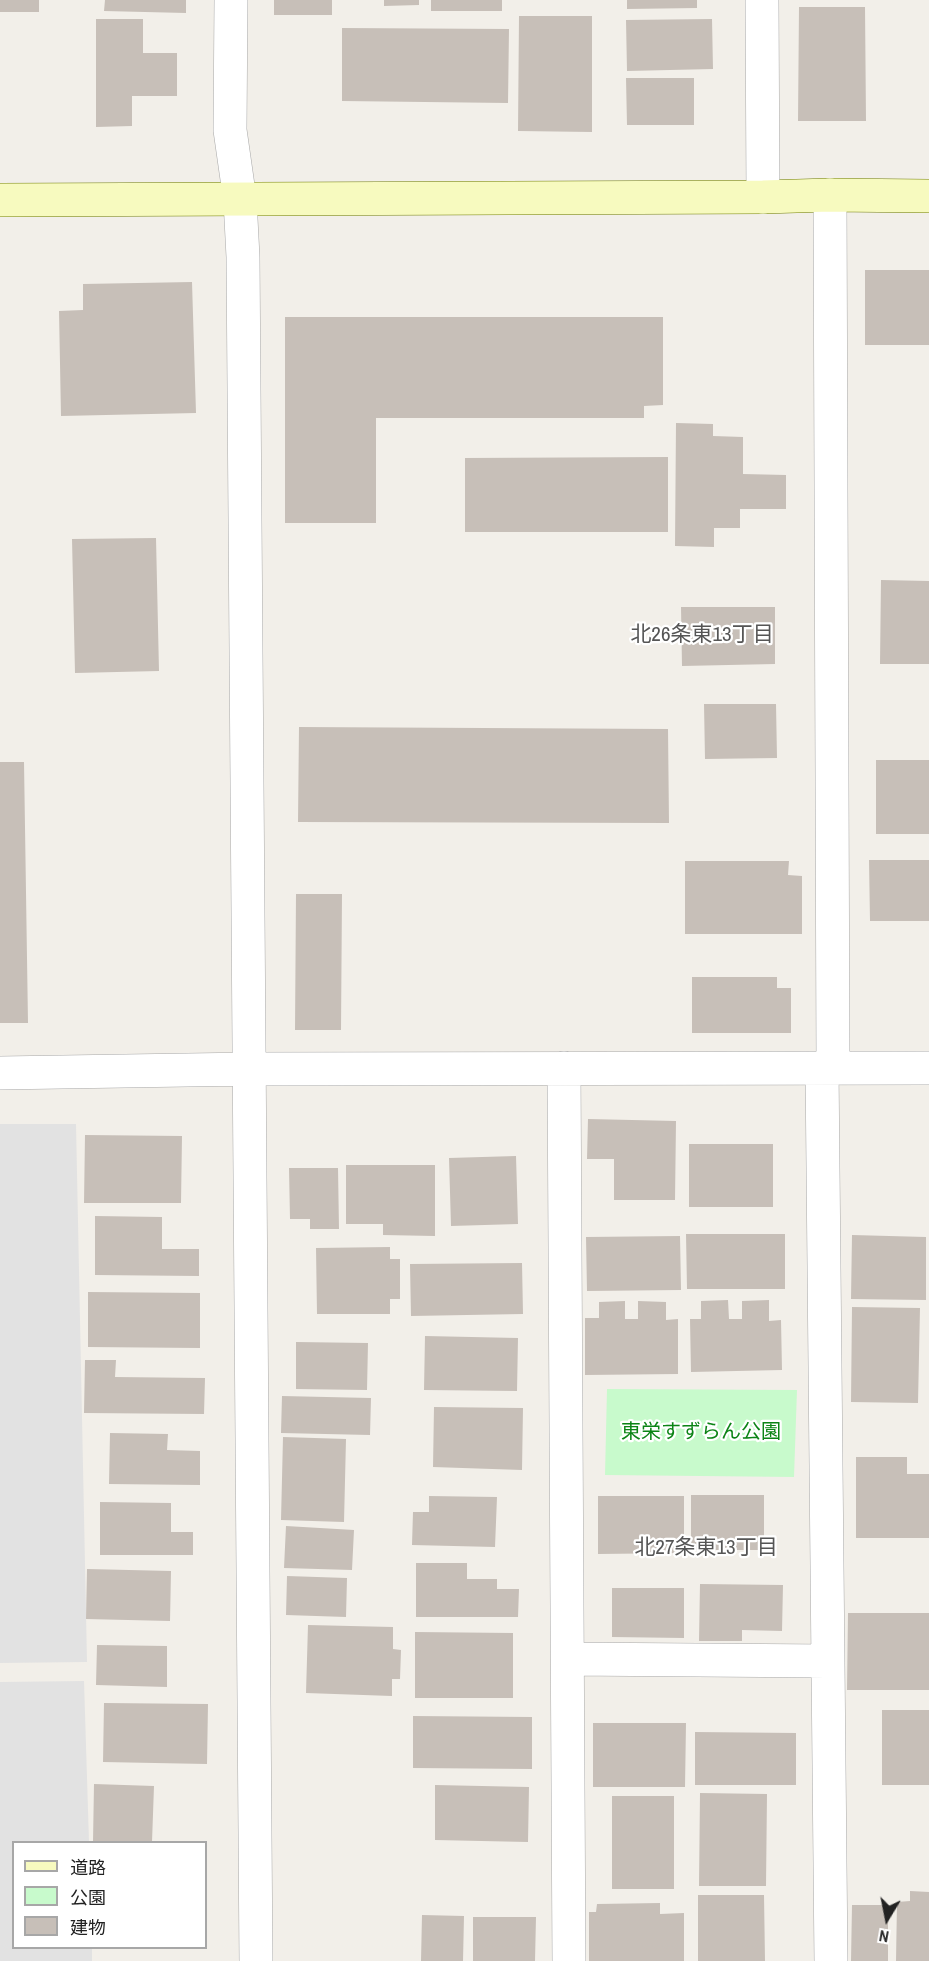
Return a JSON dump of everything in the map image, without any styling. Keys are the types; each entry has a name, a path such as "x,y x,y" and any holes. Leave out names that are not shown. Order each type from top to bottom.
{"street":[{"path":"231,0 230,130 240,200 243,281 256,1961"},
{"path":"762,0 763,197"},
{"path":"830,195 827,1661 831,1961"},
{"path":"0,200 929,196"},
{"path":"564,1068 569,1961"},
{"path":"0,1073 250,1069 929,1068"},
{"path":"568,1659 827,1661"}],"green space":[{"name":"東栄すずらん公園","path":"607,1389 797,1390 794,1477 605,1475"}],"shaded area":[{"path":"0,1124 76,1124 87,1662 0,1663"},
{"path":"84,1681 89,1841 12,1841 12,1949 92,1949 92,1961 0,1961 0,1682"}],"building":[{"path":"0,0 39,0 39,12 0,12"},
{"path":"105,0 186,0 186,13 104,11"},
{"path":"274,0 332,0 332,15 274,15"},
{"path":"384,0 419,0 419,5 384,6"},
{"path":"431,0 502,0 502,11 431,11"},
{"path":"627,0 697,0 697,8 627,9"},
{"path":"799,7 865,7 866,121 798,121"},
{"path":"519,16 592,16 592,132 518,131"},
{"path":"96,19 143,19 143,53 177,53 177,96 132,96 132,126 96,127"},
{"path":"712,19 713,69 627,71 626,20"},
{"path":"342,28 509,29 508,103 342,101"},
{"path":"626,78 694,78 694,125 627,125"},
{"path":"865,270 929,270 929,345 865,345"},
{"path":"192,282 196,413 61,416 59,311 83,310 83,284"},
{"path":"285,317 663,317 663,405 644,406 644,418 376,418 376,523 285,523"},
{"path":"676,423 713,424 713,436 743,437 743,474 786,475 786,509 740,509 740,528 714,528 714,547 675,546"},
{"path":"668,457 668,532 465,532 465,458"},
{"path":"156,538 159,671 75,673 72,539"},
{"path":"881,580 929,581 929,664 880,664"},
{"path":"681,607 775,607 775,664 682,666"},
{"path":"704,704 776,704 777,758 705,759"},
{"path":"299,727 668,729 669,823 298,822"},
{"path":"876,760 929,760 929,834 876,834"},
{"path":"0,762 24,762 28,1023 0,1023"},
{"path":"869,860 929,860 929,921 870,921"},
{"path":"685,861 789,861 788,875 802,876 802,934 685,934"},
{"path":"296,894 342,894 341,1030 295,1030"},
{"path":"692,977 777,977 777,988 791,988 791,1033 692,1033"},
{"path":"588,1119 676,1121 675,1200 614,1200 614,1159 587,1159"},
{"path":"85,1135 182,1136 181,1203 84,1203"},
{"path":"689,1144 773,1144 773,1207 689,1207"},
{"path":"516,1156 518,1224 451,1226 449,1158"},
{"path":"346,1165 435,1165 435,1236 383,1235 383,1224 346,1224"},
{"path":"289,1168 338,1168 339,1229 310,1229 310,1219 290,1219"},
{"path":"95,1216 162,1217 162,1249 199,1249 199,1276 95,1275"},
{"path":"686,1234 785,1234 785,1289 687,1289"},
{"path":"852,1235 926,1237 926,1300 851,1299"},
{"path":"680,1236 681,1290 587,1291 586,1237"},
{"path":"390,1247 390,1259 400,1259 400,1299 390,1299 390,1314 317,1314 316,1248"},
{"path":"522,1263 523,1314 411,1316 410,1264"},
{"path":"88,1292 200,1293 200,1348 88,1347"},
{"path":"728,1300 729,1319 742,1319 742,1301 769,1300 769,1321 781,1320 782,1370 691,1372 690,1319 701,1319 701,1301"},
{"path":"625,1301 625,1319 638,1319 638,1301 666,1302 666,1320 678,1319 678,1374 585,1375 585,1318 599,1318 599,1302"},
{"path":"852,1307 920,1308 918,1403 851,1402"},
{"path":"425,1336 518,1338 517,1391 424,1390"},
{"path":"296,1342 368,1343 367,1390 296,1389"},
{"path":"85,1360 116,1360 115,1377 205,1378 204,1414 84,1413"},
{"path":"282,1396 371,1398 370,1435 281,1433"},
{"path":"434,1407 523,1408 522,1470 433,1467"},
{"path":"110,1433 168,1434 167,1450 200,1451 200,1485 109,1484"},
{"path":"283,1437 346,1439 344,1522 281,1520"},
{"path":"856,1457 907,1457 907,1474 929,1474 929,1538 856,1538"},
{"path":"691,1495 764,1495 764,1550 691,1550"},
{"path":"429,1496 497,1497 495,1547 412,1545 413,1512 429,1512"},
{"path":"598,1496 684,1496 684,1553 598,1554"},
{"path":"100,1502 171,1503 171,1532 193,1532 193,1555 100,1555"},
{"path":"286,1526 354,1530 352,1570 284,1568"},
{"path":"416,1563 467,1563 467,1579 497,1579 497,1589 519,1589 518,1617 416,1617"},
{"path":"87,1569 171,1571 170,1621 86,1619"},
{"path":"287,1576 347,1578 346,1617 286,1615"},
{"path":"700,1584 783,1585 782,1631 742,1630 742,1641 699,1641"},
{"path":"612,1588 684,1588 684,1638 612,1637"},
{"path":"848,1613 929,1613 929,1690 847,1690"},
{"path":"308,1625 393,1627 393,1649 401,1650 400,1679 392,1679 392,1696 306,1693"},
{"path":"415,1632 513,1633 513,1698 415,1698"},
{"path":"97,1645 167,1646 167,1687 96,1685"},
{"path":"104,1703 208,1704 207,1764 103,1762"},
{"path":"882,1710 929,1710 929,1785 882,1785"},
{"path":"413,1716 532,1717 532,1769 413,1768"},
{"path":"593,1723 686,1723 685,1787 593,1787"},
{"path":"695,1732 796,1733 796,1785 695,1785"},
{"path":"94,1784 154,1786 152,1841 93,1841"},
{"path":"435,1785 529,1787 528,1842 435,1840"},
{"path":"700,1793 767,1794 766,1886 699,1886"},
{"path":"612,1796 674,1796 674,1889 612,1889"},
{"path":"910,1891 929,1892 929,1961 896,1961 897,1902 910,1901"},
{"path":"698,1895 764,1895 765,1961 698,1961"},
{"path":"660,1903 660,1914 684,1913 684,1961 589,1961 589,1912 596,1912 597,1904"},
{"path":"852,1905 888,1905 888,1961 851,1961"},
{"path":"422,1915 464,1916 463,1961 421,1961"},
{"path":"473,1917 536,1917 535,1961 473,1961"}],"district":[{"name":"北26条東13丁目","path":"702,635"},
{"name":"北27条東13丁目","path":"706,1548"}]}
